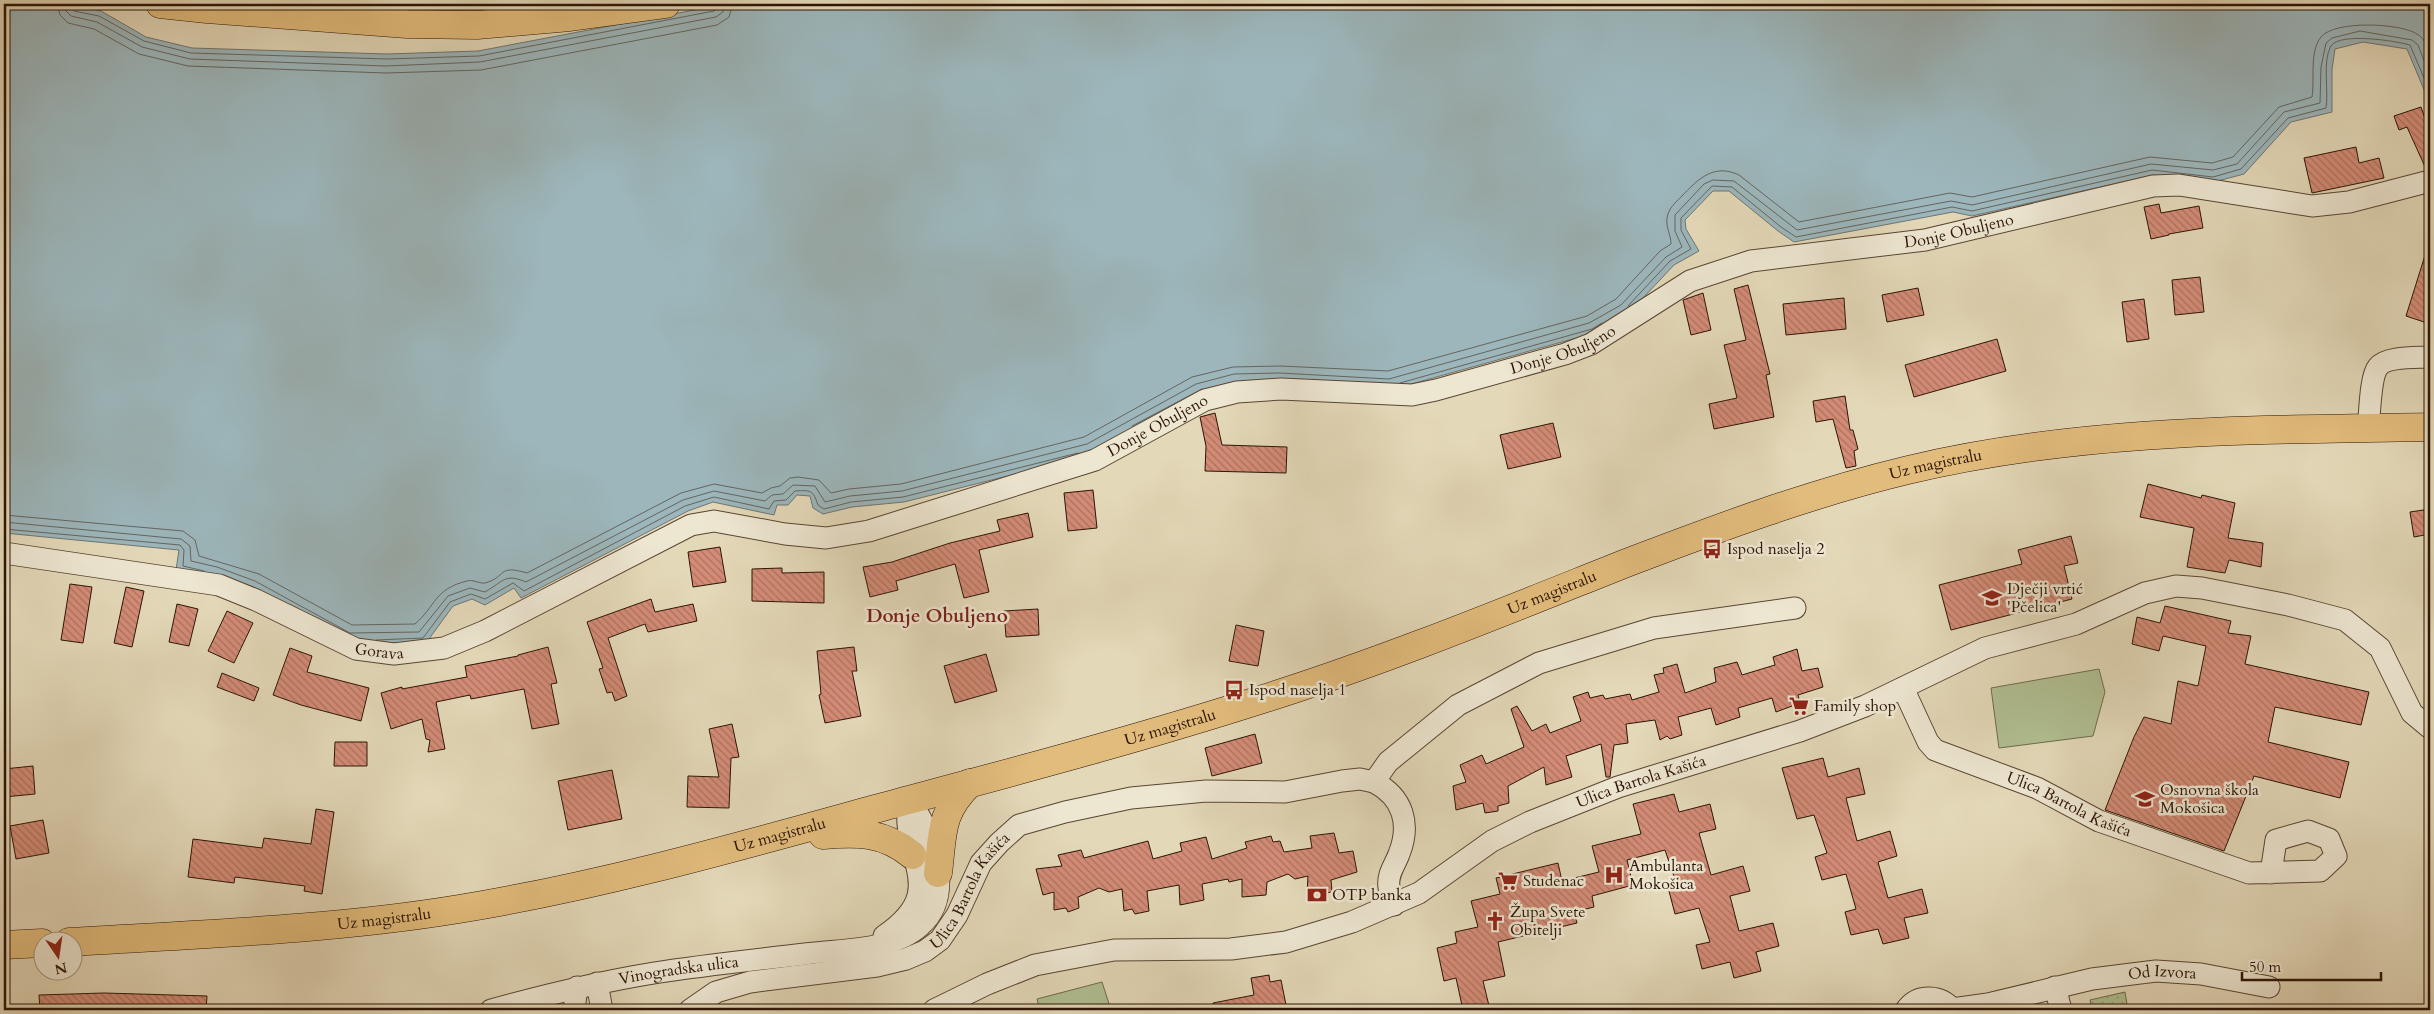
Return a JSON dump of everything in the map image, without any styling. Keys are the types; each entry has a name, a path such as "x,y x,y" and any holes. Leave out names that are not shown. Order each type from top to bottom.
{"main road":[{"path":"160,4 407,24 478,25 570,17 666,4"},
{"name":"Uz magistralu","path":"82,941 262,930 386,919 537,896 618,878 1114,744 1265,698 1387,656 1751,515 1908,470 2018,449 2085,441 2286,428 2430,427"},
{"path":"938,873 944,819 957,796 970,784"},
{"path":"762,840 839,833 862,834 883,837 898,843 912,854"},
{"path":"4,946 32,944"}],"street":[{"name":"Donje Obuljeno","path":"742,526 785,534 826,538 869,531 1096,460 1205,400 1237,392 1281,389 1412,395 1436,390 1565,354 1591,344 1690,281 1751,262 1925,240 2153,186 2179,185 2312,206 2349,202 2430,180"},
{"path":"2368,428 2374,378 2378,367 2384,362 2400,358 2430,358"},
{"name":"Gorava","path":"4,553 219,585 256,600 356,649 394,654 444,648 485,631 691,525 714,521 742,526"},
{"name":"Ulica Bartola Kašića","path":"934,1010 987,984 1035,965 1114,950 1231,949 1286,942 1394,905 1420,893 1492,841 1530,822 1618,787 1800,731 1903,688 1985,648 2076,624 2146,593 2176,586 2202,588 2288,605 2346,620 2380,648 2412,713 2430,728"},
{"path":"1394,905 1388,886 1390,873 1405,837 1406,823 1401,807 1394,796 1386,788 1374,782 1388,762 1458,705 1539,663 1654,628 1795,608"},
{"name":"Ulica Bartola Kašića","path":"1903,688 1928,742 1935,750 2037,788 2099,821 2249,873 2271,873"},
{"name":"Ulica Bartola Kašića","path":"690,1010 716,992 750,982 877,966 906,960 925,951 940,940 957,914 981,863 998,843 1019,825 1065,812 1132,798 1206,791 1285,792 1342,781 1360,779 1374,782"},
{"name":"Vinogradska ulica","path":"869,946 898,926 918,901 921,885 906,824 909,800"},
{"name":"Vinogradska ulica","path":"491,1010 587,985 666,972 869,946 904,936 921,925 934,908 939,887 938,873 923,823 909,800"},
{"name":"Od Izvora","path":"1952,1010 1983,1007 2055,987 2123,974 2156,971 2201,974 2269,987"},
{"path":"574,1010 587,985"},
{"path":"587,985 602,1010"},
{"path":"2055,987 2061,1010"},
{"path":"1894,1010 1931,998 1946,1003 1952,1010"}],"green space":[{"path":"2099,669 2105,692 2093,736 1999,748 1991,688"},
{"path":"1102,982 1111,1010 1040,1010 1037,999"},
{"path":"2125,992 2128,1010 2092,1010 2090,1000"}],"water":[{"path":"4,4 65,4 101,11 146,37 192,48 387,54 478,51 726,4 2430,4 2430,91 2425,92 2407,49 2363,42 2335,49 2332,69 2332,112 2291,122 2244,174 2214,182 2153,175 1972,216 1953,212 1794,242 1729,191 1713,191 1685,220 1686,229 1699,251 1674,265 1628,314 1594,333 1390,390 1237,385 1091,455 904,502 852,507 823,514 813,508 810,496 797,495 788,505 777,505 774,515 713,502 688,511 521,598 514,588 485,605 472,599 453,606 426,643 347,644 176,570 179,550 4,533"}],"building":[{"path":"2421,107 2430,133 2430,169 2426,169 2407,127 2399,130 2394,116"},
{"path":"2356,147 2359,163 2379,158 2384,178 2312,193 2304,158"},
{"path":"2159,204 2161,213 2199,206 2203,228 2151,239 2144,207"},
{"path":"2427,249 2430,250 2430,324 2406,316"},
{"path":"2200,277 2204,312 2175,315 2172,280"},
{"path":"1748,285 1770,374 1766,375 1774,417 1714,429 1709,404 1737,398 1724,345 1746,340 1734,289"},
{"path":"1918,288 1924,315 1887,322 1882,295"},
{"path":"1703,293 1711,330 1691,335 1683,300"},
{"path":"1844,298 1846,329 1786,335 1783,304"},
{"path":"2144,299 2149,339 2127,342 2122,302"},
{"path":"1997,339 2006,371 1914,397 1905,365"},
{"path":"1845,396 1850,430 1853,430 1858,449 1854,451 1856,466 1846,468 1833,419 1816,422 1813,401"},
{"path":"1215,413 1222,445 1287,447 1286,473 1205,471 1206,446 1200,417"},
{"path":"1553,423 1561,457 1508,469 1500,435"},
{"path":"2148,484 2201,498 2202,495 2235,503 2228,538 2263,543 2261,567 2229,560 2225,573 2187,567 2194,528 2140,517"},
{"path":"1093,490 1097,528 1068,531 1064,493"},
{"path":"2430,509 2430,534 2414,537 2410,512"},
{"path":"1028,513 1033,537 979,550 989,592 964,598 955,564 896,581 898,590 870,597 863,567 892,562 950,543 1000,531 997,520"},
{"path":"2071,536 2078,563 2064,566 2072,599 1951,630 1939,585 2022,564 2018,550"},
{"path":"720,547 726,582 693,587 688,552"},
{"path":"782,568 782,573 824,572 824,603 752,601 752,569"},
{"path":"70,584 92,587 83,643 61,640"},
{"path":"126,587 144,591 132,647 114,643"},
{"path":"651,599 655,612 693,604 697,621 648,632 645,624 608,638 627,696 615,701 612,692 607,693 599,669 603,668 587,622"},
{"path":"177,604 198,609 189,646 169,642"},
{"path":"2165,606 2231,621 2228,633 2251,636 2245,664 2369,692 2361,725 2275,707 2268,742 2349,762 2340,798 2254,776 2224,851 2105,810 2144,717 2171,724 2178,681 2198,686 2206,646 2163,636 2159,651 2132,644 2137,617 2160,623"},
{"path":"1038,609 1039,635 1006,637 1004,611"},
{"path":"227,611 253,623 234,663 208,651"},
{"path":"1236,625 1264,631 1258,666 1229,661"},
{"path":"548,647 557,683 551,684 559,724 532,729 524,689 471,699 470,695 436,702 445,749 428,752 430,740 426,739 422,719 391,729 381,693 402,687 402,689 467,677 465,666 518,656"},
{"path":"854,647 857,671 852,671 861,716 825,723 819,695 821,694 817,651"},
{"path":"290,648 312,656 307,672 369,688 361,721 301,705 273,695"},
{"path":"1797,649 1802,671 1818,668 1823,687 1798,695 1800,703 1776,712 1772,698 1738,708 1740,717 1716,725 1711,708 1678,717 1682,735 1670,739 1667,736 1660,740 1655,720 1626,724 1628,743 1614,745 1610,777 1606,777 1601,744 1566,756 1572,777 1546,785 1544,767 1508,786 1509,803 1498,806 1498,811 1485,813 1483,803 1456,810 1453,786 1466,782 1460,765 1482,755 1486,764 1524,747 1511,709 1517,706 1532,731 1546,724 1550,733 1581,721 1573,697 1588,692 1590,698 1603,695 1605,699 1630,694 1632,700 1659,692 1654,675 1664,673 1663,668 1677,664 1685,693 1716,682 1714,668 1737,662 1742,675 1775,665 1773,657"},
{"path":"986,654 997,691 955,703 944,666"},
{"path":"222,673 259,688 254,701 217,687"},
{"path":"732,724 739,757 731,758 729,808 687,807 688,776 719,777 709,729"},
{"path":"1255,734 1262,763 1212,776 1205,748"},
{"path":"335,742 367,742 367,766 334,766"},
{"path":"1823,758 1828,777 1859,768 1865,794 1846,798 1857,841 1890,831 1897,856 1878,862 1888,898 1922,889 1928,913 1904,918 1909,938 1883,944 1878,929 1851,935 1845,912 1856,909 1846,874 1822,880 1815,857 1827,853 1814,815 1797,819 1782,768"},
{"path":"33,766 35,794 4,797 4,769"},
{"path":"612,770 622,819 568,830 558,781"},
{"path":"1674,794 1679,812 1710,804 1716,829 1699,833 1711,875 1743,866 1750,891 1730,896 1739,931 1773,923 1779,946 1756,952 1761,971 1734,978 1730,962 1702,969 1696,945 1710,942 1699,908 1675,914 1669,891 1678,888 1665,850 1627,860 1633,885 1592,896 1594,907 1574,912 1577,923 1498,942 1505,976 1483,981 1490,1010 1463,1010 1456,978 1444,981 1437,948 1457,943 1455,932 1478,927 1471,901 1500,894 1496,878 1558,863 1562,881 1599,872 1592,846 1641,834 1633,804"},
{"path":"316,809 334,812 322,894 304,891 305,886 235,877 234,883 188,877 193,839 262,848 264,838 311,844"},
{"path":"43,820 49,853 16,859 10,826"},
{"path":"1334,833 1339,853 1353,851 1357,872 1331,880 1332,892 1319,894 1318,890 1307,893 1308,876 1295,879 1288,874 1267,882 1266,895 1242,897 1242,879 1229,882 1228,879 1202,884 1204,900 1180,905 1179,885 1147,891 1149,911 1135,914 1132,909 1124,911 1122,889 1109,892 1099,888 1078,897 1079,908 1068,912 1066,908 1054,910 1054,892 1043,895 1036,869 1062,866 1058,855 1081,850 1084,858 1148,841 1153,859 1182,851 1180,843 1206,837 1212,859 1247,848 1245,842 1271,836 1273,842 1280,841 1284,852 1312,848 1310,836"},
{"path":"1269,975 1270,982 1281,980 1287,1010 1213,1010 1213,1003 1254,995 1251,978"},
{"path":"104,993 207,996 206,1010 40,1010 39,995"}],"place":[{"name":"Ispod naselja 2","path":"1712,549"},
{"name":"Dječji vrtić 'Pčelica'","path":"1992,598"},
{"name":"Ispod naselja 1","path":"1234,690"},
{"name":"Family shop","path":"1799,706"},
{"name":"Osnovna škola Mokošica","path":"2145,799"},
{"name":"Ambulanta Mokošica","path":"1614,875"},
{"name":"Studenac","path":"1508,881"},
{"name":"OTP banka","path":"1317,895"},
{"name":"Župa Svete Obitelji","path":"1495,921"}],"district":[{"name":"Donje Obuljeno","path":"937,616"}]}
